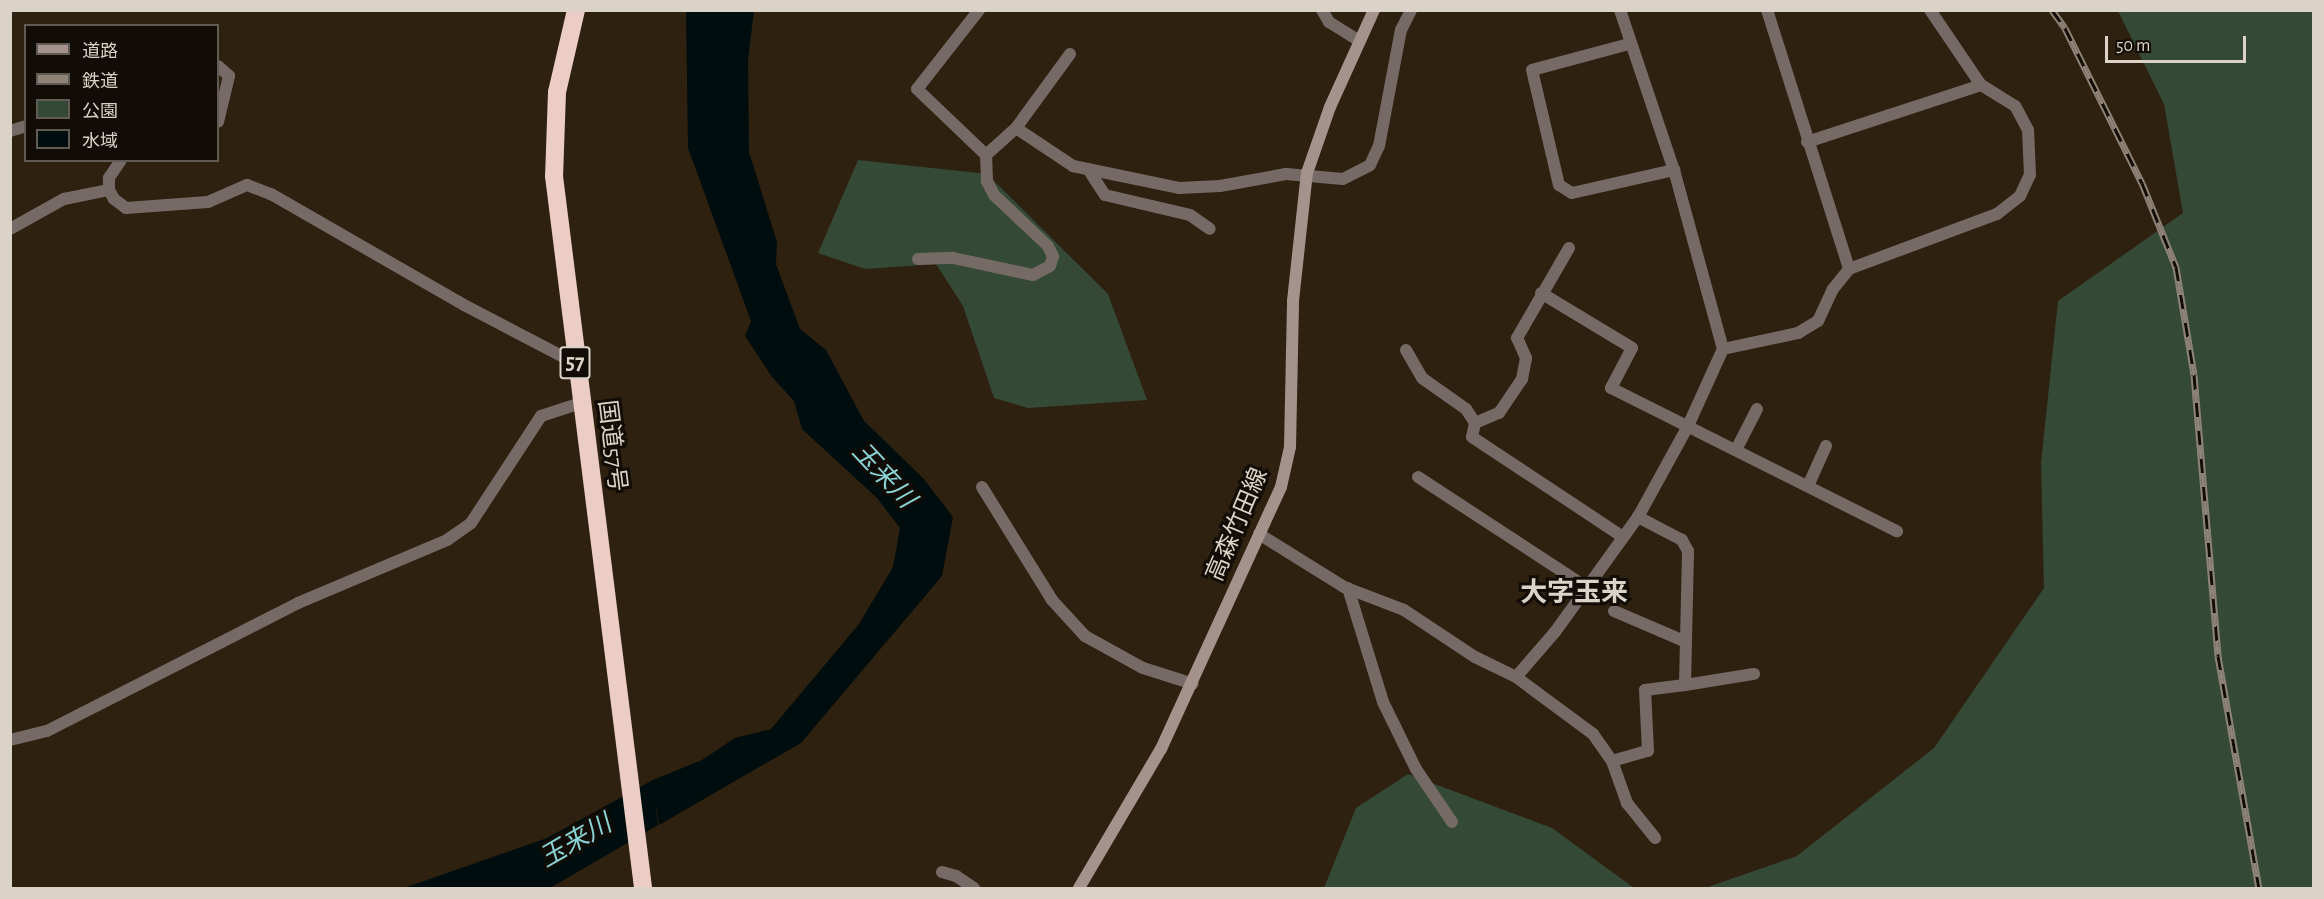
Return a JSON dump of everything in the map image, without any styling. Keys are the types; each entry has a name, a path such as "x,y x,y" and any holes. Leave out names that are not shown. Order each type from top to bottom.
{"highway":[{"name":"国道57号","path":"576,10 557,92 553,135 554,176 575,363 643,888"}],"main road":[{"name":"高森竹田線","path":"1079,888 1161,749 1193,684 1281,487 1290,447 1293,302 1307,173 1358,40 1374,10"}],"street":[{"path":"918,259 953,258 1033,275 1050,267 1053,256 1047,246 994,195 987,181 986,155 917,88 979,10"},
{"path":"1322,10 1329,22 1358,40"},
{"path":"1016,128 1073,166 1179,188 1307,173 1343,179 1370,165 1379,146 1401,30 1411,10"},
{"path":"1516,677 1556,632 1638,517 1687,428 1723,349 1674,170 1629,45 1620,10"},
{"path":"1767,10 1849,269"},
{"path":"1723,349 1798,333 1818,321 1833,289 1849,269 1997,214 2020,196 2030,175 2028,130 2015,106 1981,85 1930,10"},
{"path":"1629,45 1532,70 1559,185 1572,193 1674,170"},
{"path":"986,155 1016,128 1070,54"},
{"path":"219,67 229,76 219,118"},
{"path":"1807,142 1981,85"},
{"path":"119,162 109,177 109,190 114,200 126,208 208,202 247,185 271,194 464,306 575,363"},
{"path":"1088,169 1105,195 1190,215 1210,229"},
{"path":"10,229 64,200 109,190"},
{"path":"1475,423 1499,413 1522,379 1526,358 1517,338 1569,248"},
{"path":"1541,293 1632,348 1611,388 1897,531"},
{"path":"1406,350 1422,378 1466,409 1475,423 1472,437 1623,537"},
{"path":"10,740 47,731 298,603 447,540 471,523 542,416 581,403"},
{"path":"1736,450 1756,409"},
{"path":"1808,486 1826,447"},
{"path":"1418,477 1586,587"},
{"path":"982,487 1052,600 1085,636 1143,668 1193,684"},
{"path":"1638,517 1682,540 1688,551 1685,685"},
{"path":"1259,534 1348,588 1404,610 1475,657 1516,677 1593,734 1612,761 1627,803 1655,838"},
{"path":"1348,588 1383,702 1416,769 1452,822"},
{"path":"1614,611 1686,642"},
{"path":"1612,761 1648,751 1645,690 1754,674"},
{"path":"942,872 956,876 974,888"}],"green space":[{"path":"2118,11 2313,11 2313,888 1705,888 1797,856 1934,748 2044,588 2041,463 2058,301 2183,213 2164,104"},
{"path":"858,160 987,174 1108,294 1147,400 1028,408 994,398 963,306 936,264 865,269 818,253"},
{"path":"1408,774 1552,828 1634,888 1324,888 1356,808"}],"water":[{"name":"玉来川","path":"686,11 754,11 748,60 749,152 777,242 776,264 800,329 826,350 864,421 923,478 953,517 942,576 801,743 659,825 655,800 658,825 550,888 404,888 547,838 653,780 702,760 735,738 771,729 859,624 893,567 900,528 877,498 802,429 794,401 772,377 745,336 751,321 688,148"}],"railway":[{"path":"2052,10 2065,28 2142,183 2176,267 2194,375 2218,656 2259,888"}],"district":[{"name":"大字玉来","path":"1574,593"}]}
